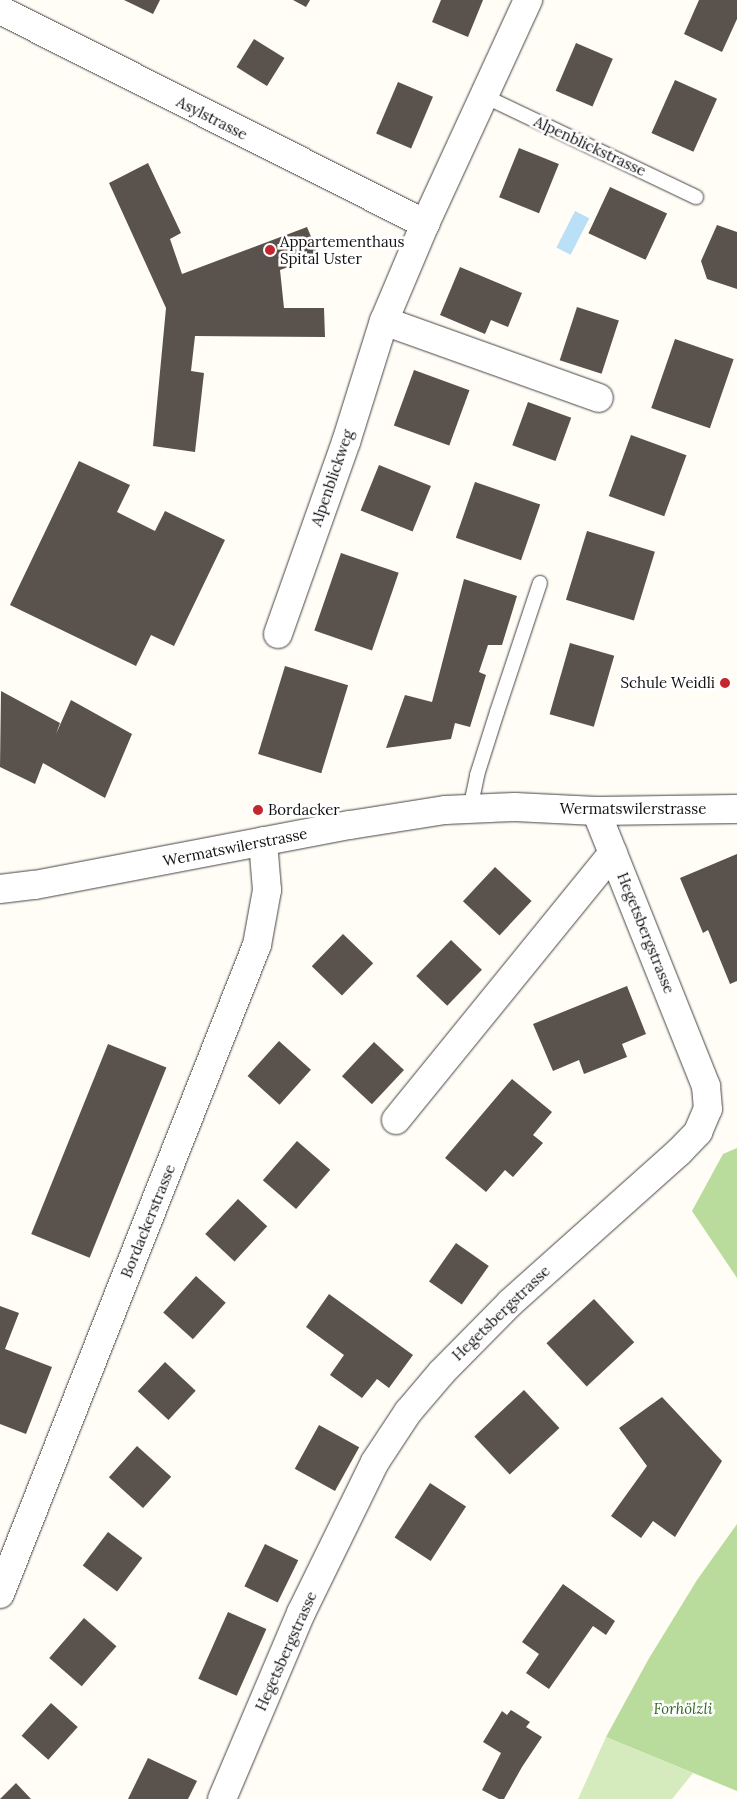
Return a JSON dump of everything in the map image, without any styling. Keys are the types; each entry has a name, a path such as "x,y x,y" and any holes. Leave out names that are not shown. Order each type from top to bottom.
{"street":[{"path":"425,224 528,0"},
{"name":"Asylstrasse","path":"5,14 425,224"},
{"name":"Alpenblickweg","path":"278,634 346,442 384,321 425,224"},
{"path":"384,321 599,398"},
{"name":"Wermatswilerstrasse","path":"0,889 35,885 350,824 445,810 515,807 596,811 737,809"},
{"name":"Hegetsbergstrasse","path":"222,1799 301,1613 374,1462 408,1412 442,1372 510,1303 679,1152 698,1132 708,1109 706,1086 703,1077 596,811"},
{"name":"Bordackerstrasse","path":"0,1594 257,945 267,890 263,842"},
{"name":"Hegetsbergstrasse","path":"396,1120 613,853"}],"lane":[{"name":"Alpenblickstrasse","path":"484,96 696,197"},
{"path":"470,809 477,775 496,712 540,583"}],"green space":[{"path":"737,1148 737,1278 692,1211 723,1154"},
{"name":"Forhölzli","path":"737,1524 737,1791 606,1737 648,1660 697,1580"},
{"path":"606,1737 693,1773 672,1799 578,1799"}],"water":[{"path":"575,211 589,218 571,255 556,248"}],"building":[{"path":"124,0 160,0 153,14"},
{"path":"293,0 310,0 306,7"},
{"path":"441,0 483,0 468,37 432,22"},
{"path":"699,0 737,0 737,19 722,52 684,34"},
{"path":"254,39 285,58 267,86 237,67"},
{"path":"576,43 613,59 593,106 556,91"},
{"path":"675,80 717,99 693,152 651,133"},
{"path":"398,82 433,97 411,148 376,134"},
{"path":"519,148 559,164 539,213 499,197"},
{"path":"148,163 181,233 170,239 182,274 307,227 319,256 280,270 284,308 324,308 325,337 195,336 191,371 204,373 195,452 153,446 166,308 109,183"},
{"path":"610,187 667,214 646,260 588,233"},
{"path":"717,225 737,232 737,289 707,279 701,261"},
{"path":"460,267 522,293 508,327 491,320 485,334 440,315"},
{"path":"577,307 619,321 602,374 560,360"},
{"path":"675,339 734,359 710,428 651,408"},
{"path":"414,370 469,390 449,446 394,425"},
{"path":"528,402 571,418 555,461 512,445"},
{"path":"631,435 686,455 664,516 609,496"},
{"path":"79,461 130,485 117,512 155,531 165,511 225,540 174,646 151,635 136,666 10,605"},
{"path":"379,465 431,486 413,531 361,510"},
{"path":"475,482 540,504 521,560 456,538"},
{"path":"587,531 655,552 634,621 566,600"},
{"path":"341,553 399,573 372,650 314,631"},
{"path":"464,579 517,596 502,645 488,645 479,672 486,675 470,727 455,723 451,739 386,748 405,695 432,702"},
{"path":"570,643 614,656 594,727 550,714"},
{"path":"285,666 348,685 321,773 258,754"},
{"path":"1,691 60,723 56,734 71,700 132,734 105,798 43,763 35,784 0,767"},
{"path":"737,854 737,981 730,984 708,930 703,933 680,878"},
{"path":"495,867 532,901 500,935 463,901"},
{"path":"343,934 373,963 342,996 312,966"},
{"path":"451,940 482,970 447,1006 416,976"},
{"path":"627,986 646,1034 622,1044 627,1057 584,1074 579,1060 553,1071 533,1024"},
{"path":"279,1041 311,1070 280,1105 248,1076"},
{"path":"374,1042 404,1070 372,1104 342,1076"},
{"path":"108,1044 166,1068 90,1258 31,1234"},
{"path":"512,1079 552,1112 533,1135 543,1143 513,1177 505,1170 486,1192 445,1158"},
{"path":"297,1141 330,1170 296,1209 263,1180"},
{"path":"238,1199 267,1226 235,1261 205,1234"},
{"path":"456,1243 489,1266 462,1304 429,1282"},
{"path":"196,1276 226,1303 193,1339 163,1312"},
{"path":"329,1294 413,1355 389,1388 377,1379 362,1398 330,1375 344,1355 306,1327"},
{"path":"594,1299 634,1342 587,1386 546,1343"},
{"path":"0,1306 19,1313 5,1349 52,1367 26,1434 0,1424"},
{"path":"165,1362 196,1391 168,1420 138,1391"},
{"path":"524,1390 559,1428 510,1474 474,1436"},
{"path":"662,1397 722,1461 675,1537 653,1521 641,1538 611,1516 647,1466 619,1428"},
{"path":"319,1425 359,1447 335,1491 295,1469"},
{"path":"137,1446 171,1477 143,1508 109,1477"},
{"path":"430,1483 466,1506 431,1561 395,1538"},
{"path":"108,1532 142,1558 117,1591 83,1566"},
{"path":"265,1544 298,1560 278,1602 244,1586"},
{"path":"563,1584 615,1621 606,1635 593,1626 549,1689 526,1673 539,1654 522,1642"},
{"path":"228,1612 266,1629 237,1696 198,1679"},
{"path":"84,1618 116,1646 82,1686 49,1658"},
{"path":"51,1703 78,1727 48,1760 22,1736"},
{"path":"511,1710 530,1722 526,1727 542,1737 504,1799 499,1799 482,1790 501,1753 483,1742 502,1711 507,1715"},
{"path":"148,1758 197,1781 188,1799 128,1799"},
{"path":"16,1783 31,1799 0,1799"}],"place":[{"name":"Appartementhaus Spital Uster","path":"270,250"},
{"name":"Schule Weidli","path":"725,683"},
{"name":"Bordacker","path":"258,810"}]}
